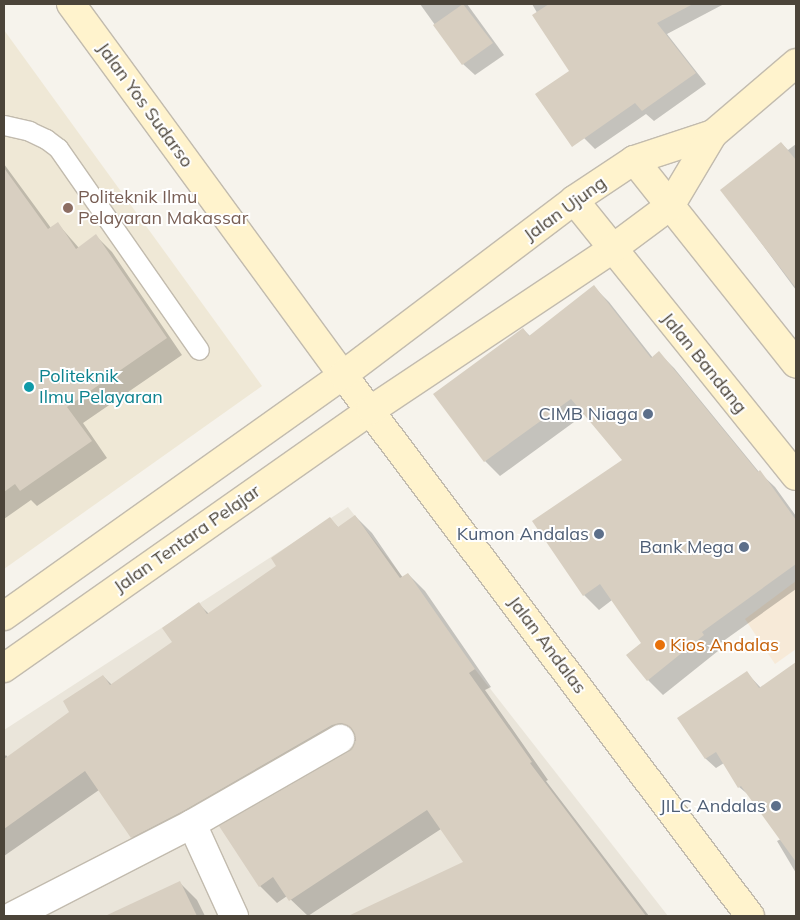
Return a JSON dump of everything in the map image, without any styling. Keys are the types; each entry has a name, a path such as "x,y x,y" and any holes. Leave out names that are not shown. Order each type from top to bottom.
{"main road":[{"name":"Jalan Yos Sudarso","path":"70,4 343,375"},
{"name":"Jalan Ujung","path":"343,375 574,200 634,160 713,134 796,63"},
{"path":"670,206 713,134"},
{"path":"634,160 796,364"},
{"name":"Jalan Bandang","path":"574,200 796,476"},
{"name":"Jalan Tentara Pelajar","path":"4,668 371,410 612,249 670,206"},
{"name":"Jalan Andalas","path":"343,375 750,916"},
{"path":"4,616 343,375"}],"street":[{"path":"13,916 192,824 340,739"},
{"path":"192,824 234,916"}],"lane":[{"path":"4,125 29,131 46,139 58,148 199,350"}],"shaded area":[{"name":"Politeknik Ilmu Pelayaran Makassar","path":"4,30 262,386 4,569"},
{"path":"348,507 668,916 4,916 4,730"},
{"path":"796,581 796,649 775,664 745,619"}],"building":[{"path":"463,4 493,43 462,65 433,25"},
{"path":"549,4 693,4 657,23 696,73 642,111 635,103 572,147 535,94 569,71 532,15"},
{"path":"781,142 796,160 796,288 720,190"},
{"path":"4,168 48,229 58,222 76,249 96,234 167,338 67,407 92,441 20,491 15,484 4,492"},
{"path":"594,285 651,358 659,351 758,472 760,470 796,520 796,564 702,632 704,635 647,681 626,655 641,643 600,584 583,596 532,521 622,460 571,399 484,462 433,394 523,328 529,336"},
{"path":"355,515 400,578 408,573 475,669 469,673 532,762 530,763 646,916 348,916 463,862 427,810 289,901 273,877 259,887 219,826 348,752 354,746 356,740 354,732 348,726 341,723 332,725 185,810 131,838 85,771 4,829 4,759 69,712 63,701 103,675 110,685 172,642 162,628 199,602 207,614 276,566 271,558 330,517 338,527"},
{"path":"796,662 796,862 741,786 738,788 716,752 705,759 677,718 747,671 759,688"},
{"path":"180,881 197,916 105,916"}],"place":[{"name":"Politeknik Ilmu Pelayaran Makassar","path":"68,208"},
{"name":"Politeknik Ilmu Pelayaran","path":"29,387"},
{"name":"CIMB Niaga","path":"648,414"},
{"name":"Kumon Andalas","path":"599,534"},
{"name":"Bank Mega","path":"744,547"},
{"name":"Kios Andalas","path":"660,645"},
{"name":"JILC Andalas","path":"776,806"}]}
